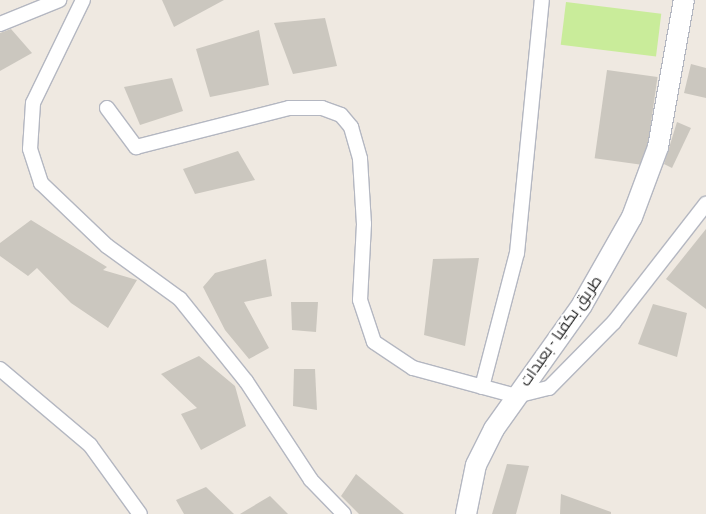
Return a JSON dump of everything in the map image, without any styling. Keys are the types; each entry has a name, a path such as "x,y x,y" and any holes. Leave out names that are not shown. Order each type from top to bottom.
{"main road":[{"name":"طريق بكفيا - بعبدات","path":"466,514 476,465 516,396 582,305 636,209 658,148 684,0"}],"street":[{"path":"0,24 59,0"},
{"path":"83,0 33,103 30,149 41,183 107,246 180,299 241,374 311,480 344,514"},
{"path":"482,387 517,253 542,0"},
{"path":"107,108 136,147 289,108 322,108 342,115 351,127 360,159 364,224 360,300 374,342 413,368 516,396 536,393 555,381 614,322 706,204"},
{"path":"0,369 90,445 140,514"}],"green space":[{"path":"566,2 661,14 656,56 561,45"}],"building":[{"path":"162,0 224,0 174,27"},
{"path":"325,18 337,66 293,74 274,23"},
{"path":"11,29 32,53 0,71 0,33"},
{"path":"259,30 269,85 210,97 196,49"},
{"path":"691,64 706,68 706,98 684,93"},
{"path":"607,70 658,77 645,165 595,158"},
{"path":"172,78 183,111 140,125 124,87"},
{"path":"677,122 691,128 672,168 664,164"},
{"path":"238,151 255,180 195,194 183,169"},
{"path":"31,220 107,267 103,270 137,280 108,328 71,303 37,268 28,276 0,256 0,243"},
{"path":"706,229 706,309 666,279"},
{"path":"479,258 465,346 424,335 433,259"},
{"path":"266,259 272,296 244,302 269,348 249,359 225,330 203,287 215,273"},
{"path":"291,302 318,302 316,332 292,330"},
{"path":"653,304 687,313 677,357 638,344"},
{"path":"199,356 235,386 246,426 201,450 181,414 197,408 161,374"},
{"path":"294,369 315,369 317,410 293,406"},
{"path":"507,464 529,466 516,514 492,514"},
{"path":"356,474 404,514 359,514 341,496"},
{"path":"206,487 234,514 184,514 176,500"},
{"path":"561,494 611,512 611,514 560,514"},
{"path":"270,496 288,514 240,514"}]}
